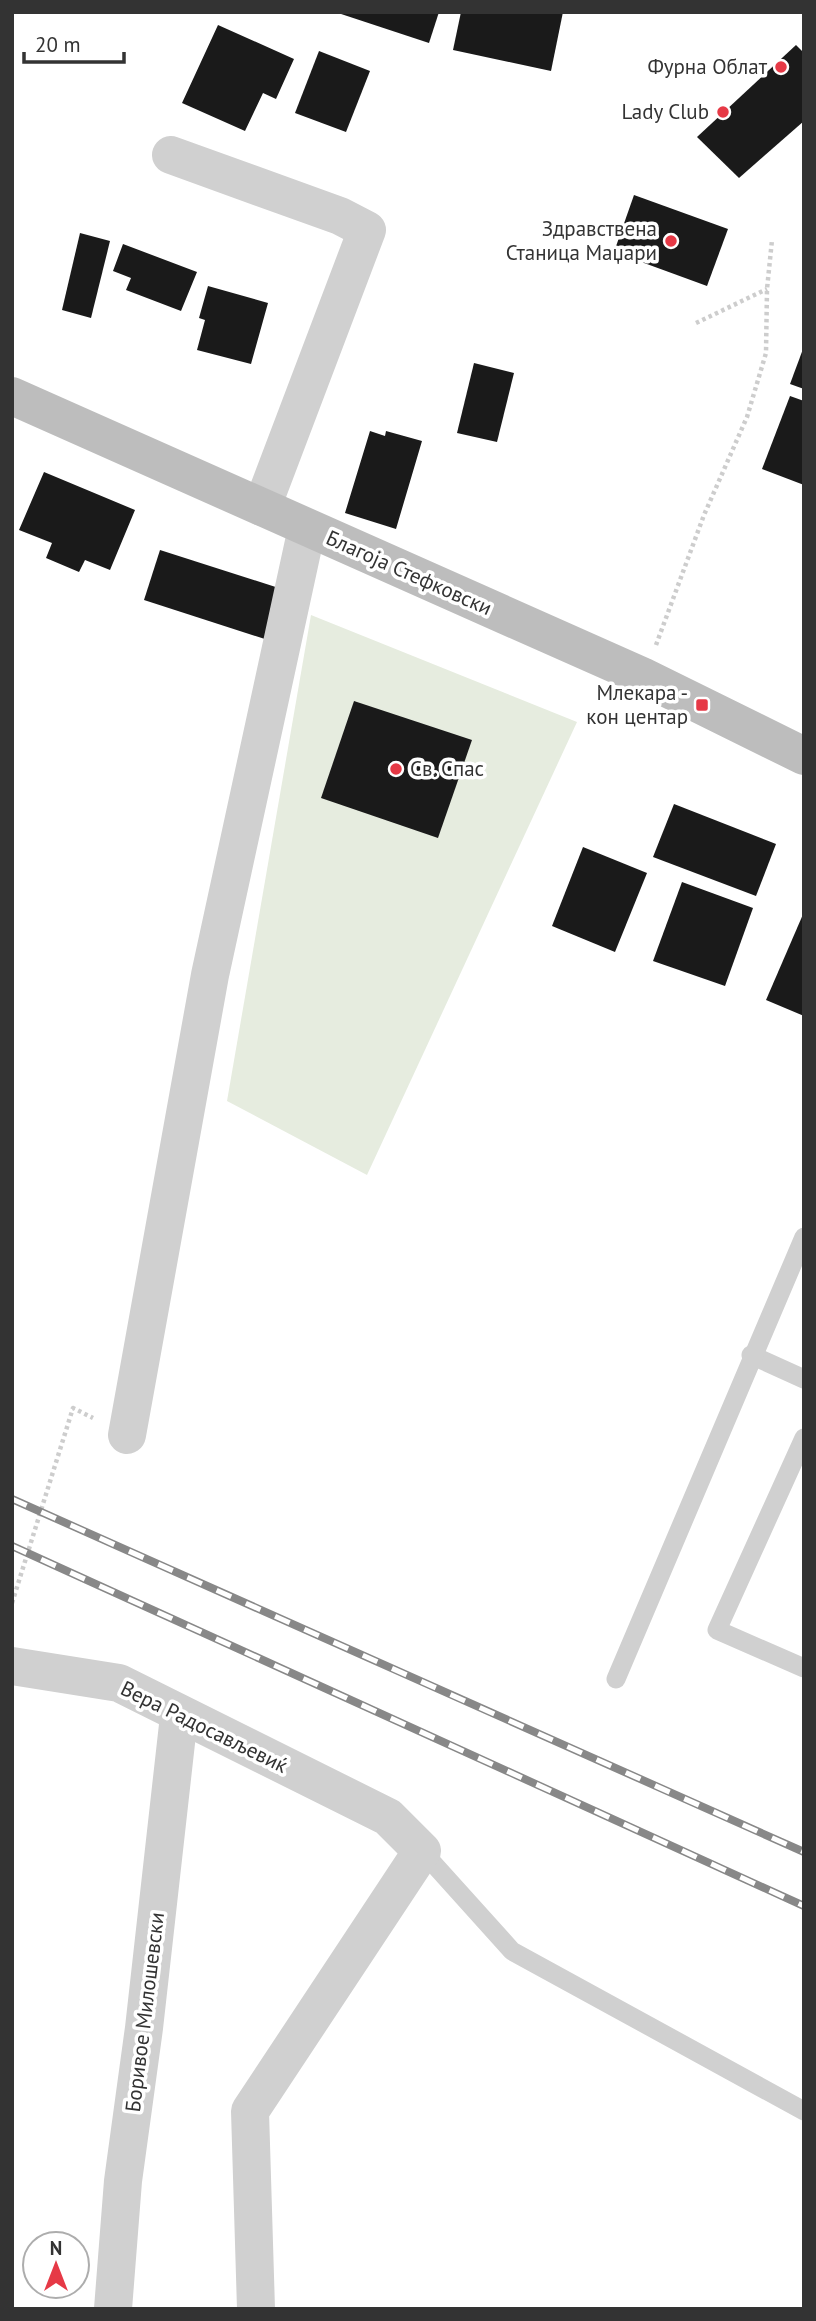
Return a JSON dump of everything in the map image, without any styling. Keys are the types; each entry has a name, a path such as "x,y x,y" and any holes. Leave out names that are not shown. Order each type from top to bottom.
{"main road":[{"name":"Благоја Стефковски","path":"13,397 642,676 804,756"}],"street":[{"path":"171,155 340,216 367,230 262,507"},
{"path":"127,1435 210,975 307,528"},
{"name":"Вера Радосављевиќ","path":"12,1666 119,1684 388,1817 422,1851"},
{"name":"Боривое Милошевски","path":"113,2309 122,2181 144,2028 179,1716"},
{"path":"256,2309 250,2111 422,1851"}],"lane":[{"path":"615,1679 751,1355 804,1237"},
{"path":"751,1355 804,1379"},
{"path":"804,1438 718,1630 804,1668"},
{"path":"422,1851 512,1951 804,2111"}],"path":[{"path":"642,676 676,595 704,515 747,417 766,353 766,289 772,240"},
{"path":"696,323 766,289"},
{"path":"12,1603 73,1408 127,1435"}],"shaded area":[{"path":"311,615 577,722 367,1175 227,1101"}],"building":[{"path":"335,12 439,12 429,43"},
{"path":"461,12 563,12 551,71 453,50"},
{"path":"218,25 294,59 276,99 263,93 245,131 182,103"},
{"path":"796,45 804,53 804,121 739,178 697,137"},
{"path":"319,51 370,71 346,132 295,113"},
{"name":"Здравствена Станица Маџари","path":"634,195 728,229 707,286 614,252"},
{"path":"80,233 110,241 91,318 62,310"},
{"path":"123,244 197,272 181,311 126,290 131,278 113,271"},
{"path":"208,286 268,303 251,364 197,350 205,320 199,318"},
{"path":"804,349 804,389 790,384"},
{"path":"474,363 514,373 497,442 457,433"},
{"path":"790,396 804,401 804,485 762,469"},
{"path":"370,431 385,436 386,431 422,441 396,529 345,513"},
{"path":"44,472 135,510 110,570 85,560 79,572 46,558 52,543 19,530"},
{"path":"160,550 288,591 271,641 144,600"},
{"name":"Св. Спас","path":"354,701 472,740 438,838 321,798"},
{"path":"674,804 776,844 756,896 653,857"},
{"path":"583,847 647,873 615,952 552,926"},
{"path":"682,882 753,908 725,986 653,961"},
{"path":"804,912 804,1016 766,1000"}],"railway":[{"path":"12,1499 804,1852"},
{"path":"12,1546 804,1906"}],"place":[{"name":"Фурна Облат","path":"781,67"},
{"name":"Lady Club","path":"723,112"},
{"name":"Здравствена Станица Маџари","path":"671,241"},
{"name":"Млекара - кон центар","path":"702,705"},
{"name":"Св. Спас","path":"396,769"}]}
